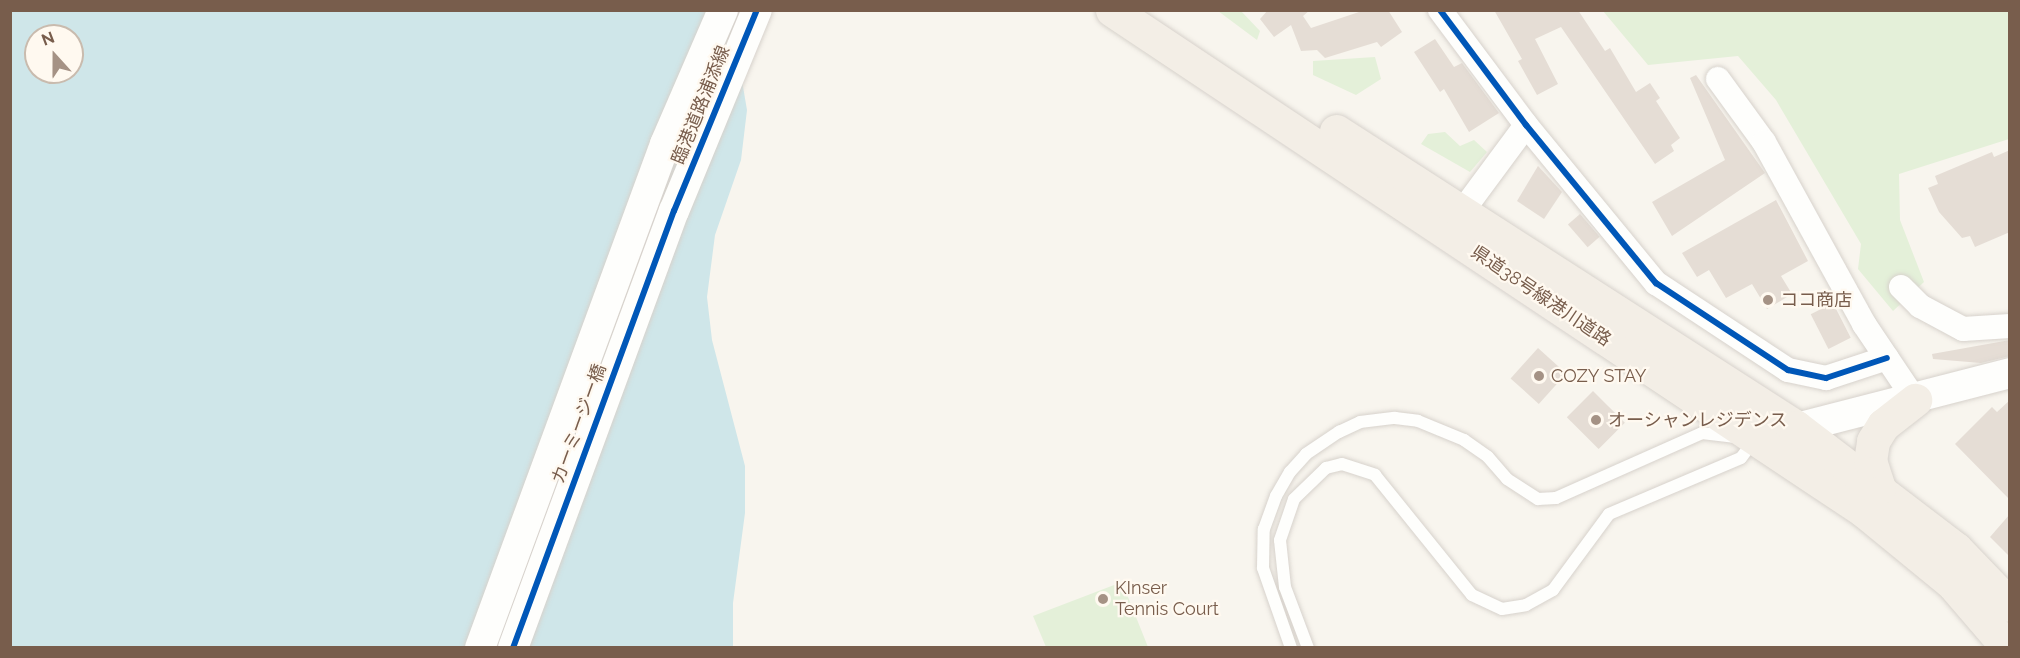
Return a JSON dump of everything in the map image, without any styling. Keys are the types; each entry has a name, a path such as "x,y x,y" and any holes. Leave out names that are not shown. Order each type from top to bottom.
{"main road":[{"name":"県道38号線港川道路","path":"1112,10 1907,543 1952,583 2008,648"},
{"name":"県道38号線港川道路","path":"1150,10 1461,213 1796,427 1879,488 1956,549 2010,605"},
{"path":"1879,488 1870,461 1875,435 1915,400"}],"street":[{"name":"臨港道路浦添線","path":"645,200 723,10"},
{"name":"臨港道路浦添線","path":"674,211 757,10"},
{"path":"1440,10 1526,125 1656,283 1788,370 1826,378 1887,358"},
{"path":"1718,79 1764,142 1864,324 1915,400"},
{"path":"1461,213 1526,125"},
{"name":"カーミージー橋","path":"480,648 645,200"},
{"name":"カーミージー橋","path":"513,648 674,211"},
{"path":"1902,288 1920,306 1963,330 2010,326"},
{"path":"1755,439 1796,427 1915,400 2010,373"}],"lane":[{"path":"1291,648 1263,568 1264,529 1276,496 1290,472 1306,454 1360,422 1395,418 1438,428 1464,440 1514,485 1538,499 1556,498 1702,433 1755,439 1741,458 1609,514 1553,590 1526,605 1502,609 1472,595 1375,475 1342,464 1326,468 1294,499 1280,540 1285,587 1308,648"}],"green space":[{"path":"1218,11 1241,11 1260,31 1257,40"},
{"path":"1603,11 2009,11 2009,139 1899,174 1900,220 1924,282 1893,311 1858,269 1861,244 1776,100 1738,56 1648,65"},
{"path":"1375,57 1381,79 1356,95 1313,75 1313,61"},
{"path":"1445,132 1460,146 1474,140 1487,152 1470,172 1421,144 1428,134"},
{"name":"KInser Tennis Court","path":"1122,582 1148,647 1046,647 1033,616"}],"water":[{"path":"10,11 730,11 747,110 741,160 715,235 707,297 712,340 745,466 745,513 733,603 733,647 11,647"}],"building":[{"path":"1268,10 1310,10 1303,16 1311,28 1365,10 1388,10 1402,32 1381,47 1377,42 1325,58 1317,50 1301,51 1291,25 1274,37 1260,19"},
{"path":"1494,10 1578,10 1605,51 1610,48 1636,92 1650,83 1660,98 1656,101 1680,138 1671,145 1674,151 1655,164 1561,27 1535,39 1558,84 1537,95 1518,61 1522,59"},
{"path":"1435,39 1454,67 1462,63 1499,113 1469,132 1444,89 1440,92 1414,52"},
{"path":"1696,75 1765,173 1672,236 1652,202 1725,160 1690,78"},
{"path":"2010,150 2010,232 1975,247 1970,236 1962,238 1939,212 1928,188 1938,184 1935,176 1992,152 1994,157"},
{"path":"1538,166 1562,192 1544,219 1517,201"},
{"path":"1776,200 1808,261 1781,276 1792,294 1767,309 1752,284 1726,298 1709,270 1697,277 1682,253"},
{"path":"1580,214 1600,237 1588,247 1568,224"},
{"path":"1833,303 1851,338 1828,349 1811,314"},
{"path":"2010,340 2010,356 1981,363 1933,359 1932,354"},
{"name":"COZY STAY","path":"1538,348 1566,373 1539,404 1511,378"},
{"name":"オーシャンレジデンス","path":"1593,391 1625,423 1599,449 1567,417"},
{"path":"2010,400 2010,500 1955,444 1992,407 1997,412"},
{"path":"2010,514 2010,557 1990,537"}],"cycle path":[{"path":"513,648 674,211 757,10"},
{"path":"1440,10 1526,125 1656,283 1788,370 1826,378 1887,358"}],"place":[{"name":"ココ商店","path":"1768,300"},
{"name":"COZY STAY","path":"1539,376"},
{"name":"オーシャンレジデンス","path":"1596,420"},
{"name":"KInser Tennis Court","path":"1103,599"}]}
